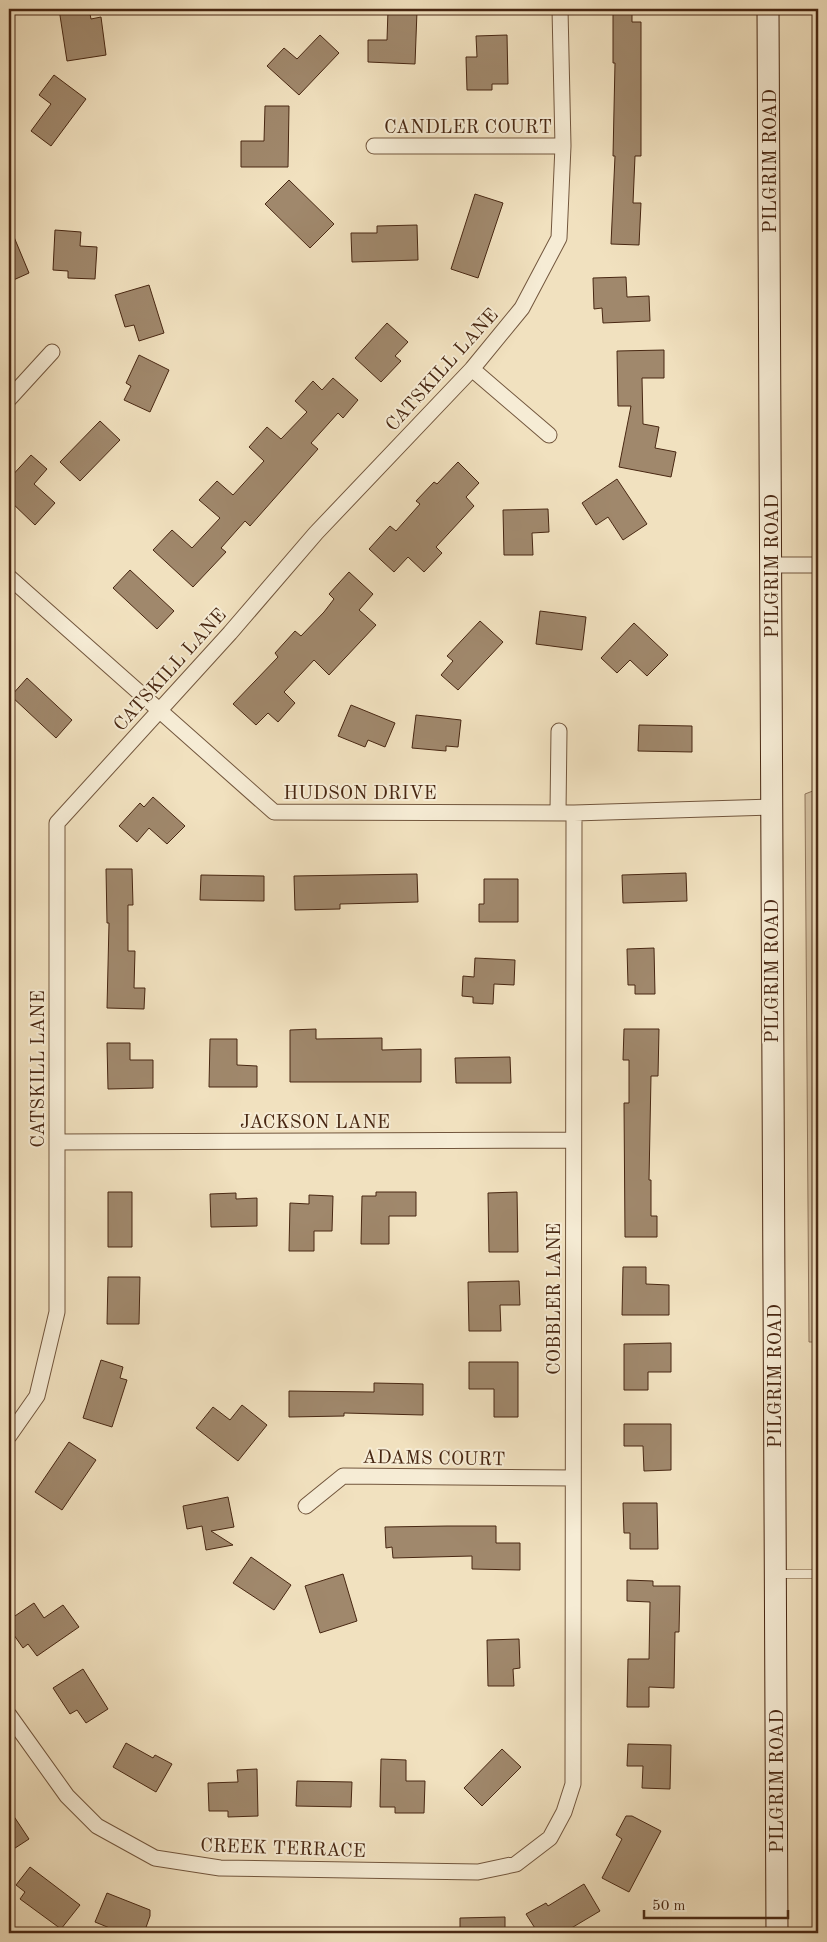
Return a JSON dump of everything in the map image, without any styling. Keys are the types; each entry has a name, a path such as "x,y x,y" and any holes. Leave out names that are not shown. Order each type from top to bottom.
{"street":[{"name":"CATSKILL LANE","path":"9,1436 37,1396 57,1312 57,823 230,633 316,533 472,369 522,308 559,238 563,146 560,9"},
{"name":"PILGRIM ROAD","path":"768,9 771,565 770,807 777,1933"},
{"name":"CANDLER COURT","path":"374,146 563,146"},
{"path":"9,400 52,352"},
{"path":"472,369 549,435"},
{"path":"771,565 818,565"},
{"name":"HUDSON DRIVE","path":"9,577 274,812 558,812 574,814 770,807"},
{"path":"558,812 559,731"},
{"name":"COBBLER LANE","path":"573,1784 574,814"},
{"name":"JACKSON LANE","path":"57,1142 573,1140"},
{"name":"ADAMS COURT","path":"306,1506 342,1476 573,1478"},
{"name":"CREEK TERRACE","path":"9,1715 67,1796 97,1826 155,1858 220,1868 478,1872 516,1864 550,1838 564,1812 573,1784"}],"lane":[{"path":"775,1574 818,1574"}],"shaded area":[{"path":"818,789 818,1342 809,1342 805,794"},
{"path":"818,1648 818,1933 815,1933 814,1677"}],"building":[{"path":"59,9 89,9 91,19 101,17 106,55 67,61"},
{"path":"613,9 632,9 632,22 641,22 641,156 635,156 633,203 641,203 639,245 611,244 615,156 613,156 615,63 613,63"},
{"path":"388,10 417,11 415,64 368,62 368,40 387,40"},
{"path":"320,35 339,53 299,95 267,66 284,48 297,59"},
{"path":"507,35 508,84 492,84 492,90 467,90 466,57 477,57 476,36"},
{"path":"54,75 86,99 51,146 31,131 51,104 39,95"},
{"path":"265,106 289,106 288,167 241,167 241,141 264,141"},
{"path":"289,180 334,224 310,248 265,204"},
{"path":"475,194 503,203 478,278 451,269"},
{"path":"9,225 29,273 9,282"},
{"path":"417,225 418,260 352,262 351,233 377,233 377,226"},
{"path":"55,230 81,232 80,246 97,247 95,279 68,278 68,271 53,270"},
{"path":"626,277 627,297 649,296 650,321 603,323 602,308 594,309 593,278"},
{"path":"149,285 164,333 139,341 134,325 125,327 115,295"},
{"path":"387,323 408,342 395,356 401,361 381,382 355,358"},
{"path":"664,350 664,378 642,378 643,424 659,427 655,448 676,452 671,477 619,467 631,406 618,406 617,351"},
{"path":"139,355 169,370 150,412 124,400 131,386 126,383"},
{"path":"333,378 358,400 343,418 338,413 311,443 318,449 250,526 245,521 221,548 226,552 193,587 153,550 172,530 192,548 220,518 199,500 217,481 233,495 264,461 249,447 267,427 281,439 307,412 295,401 313,381 322,390"},
{"path":"100,421 120,440 80,481 60,462"},
{"path":"31,455 47,469 34,484 55,503 35,525 9,500 9,479"},
{"path":"458,462 479,483 466,497 474,506 436,547 442,553 424,572 408,557 394,572 369,549 390,526 396,531 420,504 416,501 434,482 437,484"},
{"path":"617,479 647,524 623,540 608,517 596,525 582,503"},
{"path":"548,509 549,532 532,533 533,555 504,555 503,510"},
{"path":"130,570 174,611 157,629 113,588"},
{"path":"349,572 373,594 359,610 376,625 329,675 314,660 284,692 295,703 278,722 268,713 256,725 233,704 278,657 275,653 295,631 301,636 324,612 334,599 329,594"},
{"path":"540,611 586,617 582,650 536,644"},
{"path":"480,621 503,642 458,690 441,675 453,661 447,656"},
{"path":"634,623 668,655 647,676 630,660 617,673 601,658"},
{"path":"27,678 72,720 56,738 11,696"},
{"path":"351,705 395,723 385,747 368,740 365,747 338,736"},
{"path":"416,715 461,720 458,747 446,746 446,751 412,748"},
{"path":"639,725 692,726 692,752 638,751"},
{"path":"153,797 185,826 167,844 149,828 137,842 119,826 140,803 144,807"},
{"path":"106,869 132,869 133,905 128,905 128,951 135,951 134,988 145,988 144,1009 107,1008 109,923 107,923"},
{"path":"686,873 687,901 623,903 622,875"},
{"path":"417,874 418,902 340,904 340,909 295,910 294,876"},
{"path":"201,875 264,876 264,901 200,900"},
{"path":"484,879 518,879 518,922 479,922 479,904 484,904"},
{"path":"654,948 655,994 635,994 635,985 628,985 627,949"},
{"path":"475,958 515,960 514,985 494,984 493,1004 473,1003 473,997 462,996 463,976 474,977"},
{"path":"316,1029 316,1039 382,1038 382,1050 421,1049 421,1082 290,1082 290,1030"},
{"path":"624,1029 659,1029 658,1076 651,1076 649,1180 651,1180 651,1216 657,1216 657,1237 625,1237 624,1103 629,1103 629,1060 623,1060"},
{"path":"210,1039 237,1039 237,1065 257,1066 257,1087 209,1087"},
{"path":"107,1043 130,1043 130,1060 153,1060 153,1088 108,1089"},
{"path":"510,1057 511,1083 456,1083 455,1058"},
{"path":"108,1192 132,1192 132,1247 108,1247"},
{"path":"376,1192 416,1192 416,1216 389,1216 389,1244 361,1244 362,1196 376,1196"},
{"path":"517,1192 518,1252 489,1252 488,1193"},
{"path":"236,1193 236,1199 257,1198 257,1226 211,1227 210,1194"},
{"path":"309,1195 333,1196 332,1231 314,1231 314,1251 289,1251 290,1203 309,1204"},
{"path":"623,1267 646,1267 646,1284 669,1285 669,1315 622,1315"},
{"path":"108,1277 140,1277 139,1324 107,1324"},
{"path":"519,1281 520,1305 500,1305 501,1331 469,1331 468,1282"},
{"path":"671,1343 671,1372 648,1372 648,1390 624,1390 624,1344"},
{"path":"101,1360 123,1367 120,1378 127,1380 112,1427 83,1418"},
{"path":"469,1362 518,1362 518,1417 494,1417 494,1389 469,1389"},
{"path":"374,1383 423,1384 423,1415 344,1413 344,1416 289,1417 289,1391 374,1392"},
{"path":"242,1405 267,1425 238,1461 196,1428 213,1407 230,1420"},
{"path":"624,1424 671,1424 671,1470 644,1471 643,1446 624,1446"},
{"path":"69,1442 96,1460 62,1510 35,1492"},
{"path":"228,1497 234,1527 211,1531 233,1545 206,1550 202,1526 187,1529 183,1506"},
{"path":"623,1503 657,1503 658,1549 630,1549 630,1533 624,1533"},
{"path":"496,1526 496,1543 520,1543 520,1570 472,1569 472,1556 393,1558 392,1547 386,1548 385,1527"},
{"path":"251,1557 291,1585 274,1610 233,1583"},
{"path":"343,1574 357,1621 320,1633 305,1586"},
{"path":"627,1580 653,1581 653,1586 680,1586 679,1632 675,1632 674,1688 649,1687 649,1707 627,1707 628,1659 649,1659 650,1602 627,1601"},
{"path":"34,1603 44,1618 63,1605 79,1627 37,1656 28,1644 23,1648 9,1628 9,1620"},
{"path":"519,1639 520,1668 513,1669 514,1686 488,1686 487,1640"},
{"path":"83,1669 108,1709 86,1723 77,1710 70,1714 53,1688"},
{"path":"126,1743 153,1758 155,1755 172,1764 156,1792 113,1767"},
{"path":"628,1744 671,1745 670,1789 642,1788 643,1766 627,1766"},
{"path":"502,1749 521,1767 482,1806 464,1788"},
{"path":"381,1759 406,1760 406,1781 425,1781 424,1813 395,1813 395,1807 380,1807"},
{"path":"257,1769 258,1816 228,1817 228,1811 209,1811 208,1783 238,1782 237,1770"},
{"path":"297,1781 352,1782 351,1807 296,1806"},
{"path":"9,1809 29,1839 9,1852"},
{"path":"626,1816 632,1816 661,1831 629,1892 602,1878 622,1839 616,1835"},
{"path":"30,1867 80,1905 61,1929 20,1899 25,1892 16,1885"},
{"path":"584,1884 600,1911 563,1933 538,1933 526,1914 546,1903 548,1906"},
{"path":"107,1893 150,1910 150,1916 144,1933 122,1933 95,1922"},
{"path":"505,1917 505,1933 460,1933 460,1918"}]}
